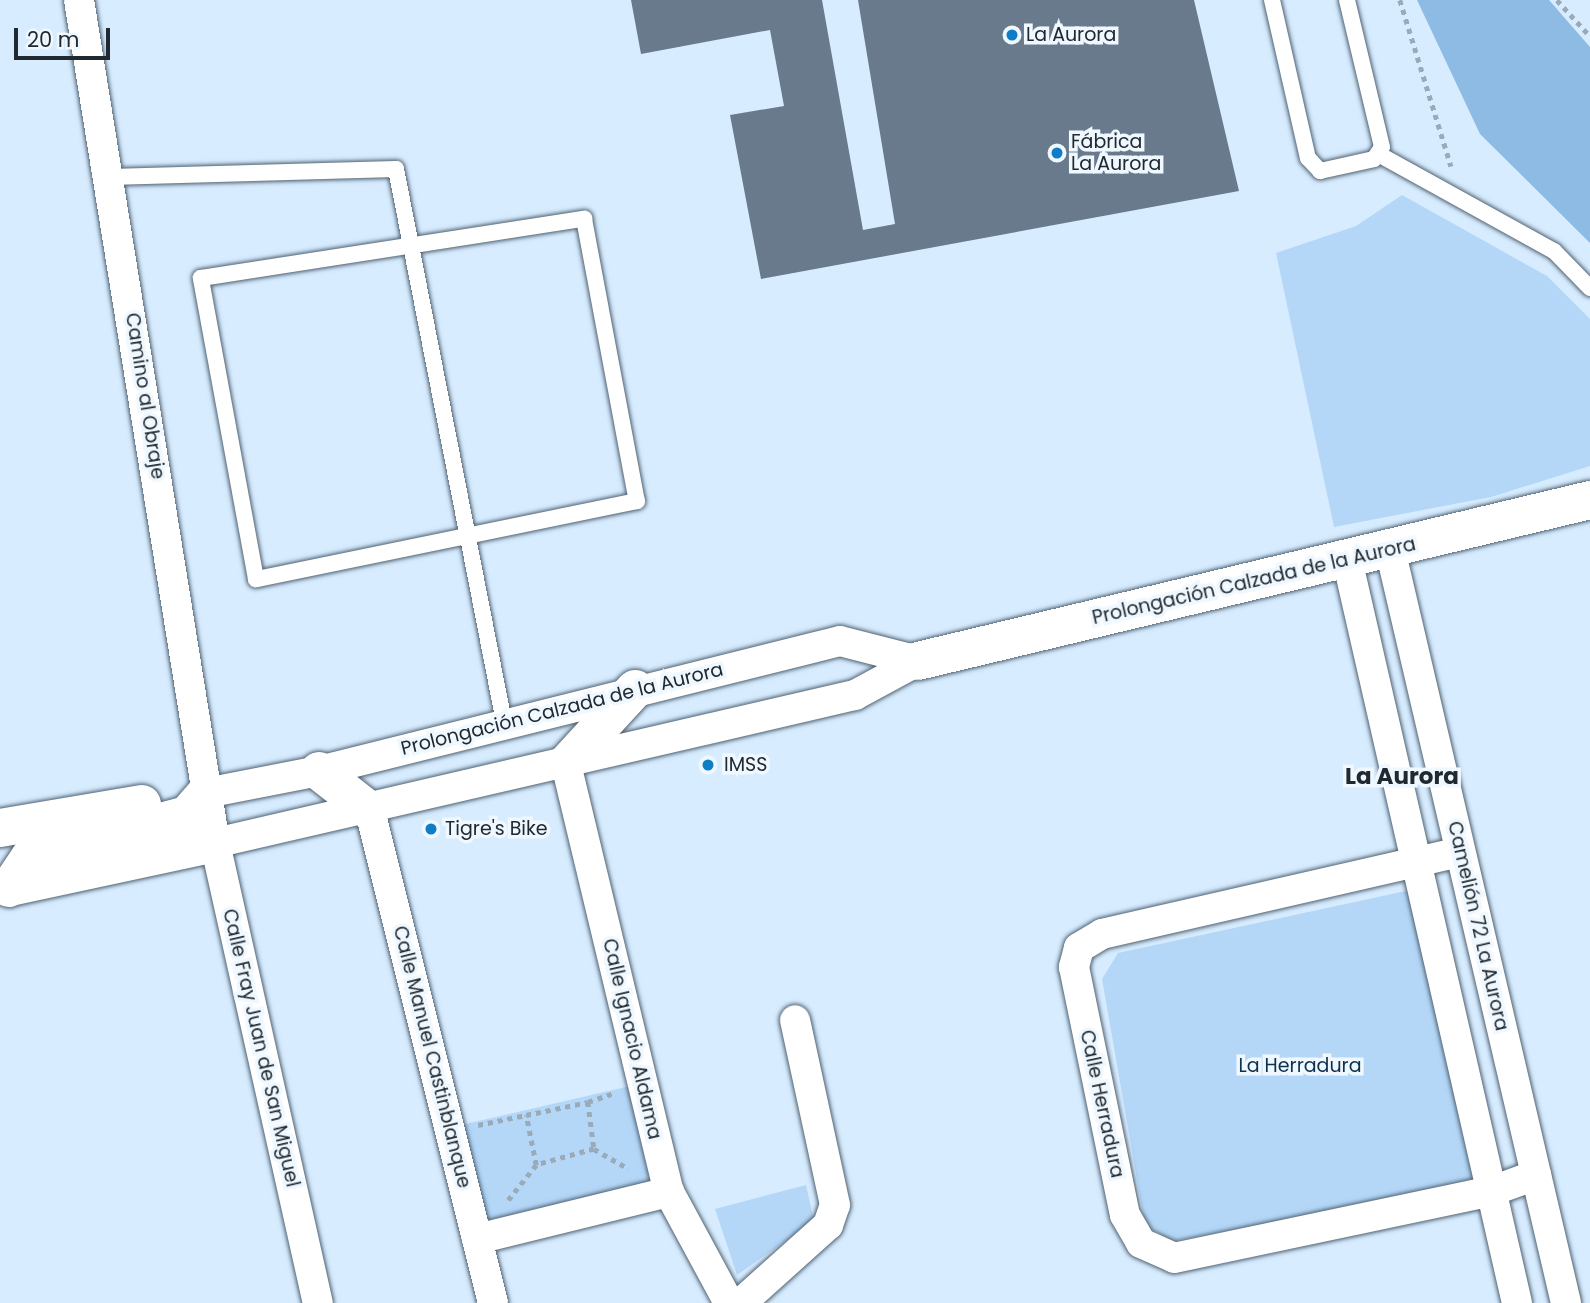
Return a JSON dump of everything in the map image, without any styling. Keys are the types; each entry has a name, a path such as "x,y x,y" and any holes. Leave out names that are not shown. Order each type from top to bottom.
{"main road":[{"name":"Prolongación Calzada de la Aurora","path":"918,661 1590,500"},
{"path":"566,764 635,689"},
{"path":"319,771 370,811"},
{"path":"0,828 206,793"},
{"path":"4,889 30,858 187,815 206,793"},
{"path":"4,889 215,843"}],"street":[{"name":"Camino al Obraje","path":"79,0 206,793"},
{"name":"Camelión 72 La Aurora","path":"1390,549 1566,1303"},
{"path":"1348,559 1517,1303"},
{"name":"Prolongación Calzada de la Aurora","path":"206,793 319,771 635,689 840,641 918,661"},
{"name":"Prolongación Calzada de la Aurora","path":"215,843 370,811 855,695 918,661"},
{"name":"Calle Ignacio Aldama","path":"566,764 669,1192 729,1303"},
{"name":"Calle Fray Juan de San Miguel","path":"206,793 318,1303"},
{"name":"Calle Manuel Castinblanque","path":"370,811 494,1303"},
{"name":"Calle Herradura","path":"1461,852 1102,934 1079,948 1074,967 1125,1215 1141,1243 1174,1258 1492,1191 1536,1175"},
{"path":"740,1303 828,1225 835,1205 795,1020"},
{"path":"477,1239 669,1192"}],"lane":[{"path":"1272,0 1313,167 1320,171 1380,155 1554,251 1590,288"},
{"path":"1347,0 1380,155"},
{"path":"109,177 396,169 504,722"},
{"path":"584,219 637,501 467,538 256,579 201,278 411,246 584,219"}],"path":[{"path":"1400,0 1460,200"},
{"path":"1557,0 1590,36"},
{"path":"450,1132 589,1102 594,1149 536,1165 477,1239"},
{"path":"526,1115 536,1165"}],"green space":[{"path":"1402,195 1547,276 1590,319 1590,466 1491,497 1334,527 1276,253 1356,226"},
{"name":"La Herradura","path":"1415,889 1476,1184 1173,1241 1145,1225 1102,979 1118,953"},
{"path":"643,1083 668,1192 474,1237 449,1128"},
{"path":"806,1185 814,1221 737,1275 715,1209"}],"shaded area":[{"path":"1417,0 1549,0 1590,47 1590,243 1480,134"}],"building":[{"name":"Fábrica La Aurora","path":"631,0 822,0 863,230 895,224 858,0 1194,0 1239,191 761,279 730,115 784,106 770,30 641,54"}],"place":[{"name":"La Aurora","path":"1012,35"},
{"name":"Fábrica La Aurora","path":"1057,153"},
{"name":"IMSS","path":"708,765"},
{"name":"Tigre's Bike","path":"431,829"}],"district":[{"name":"La Aurora","path":"1402,776"}]}
